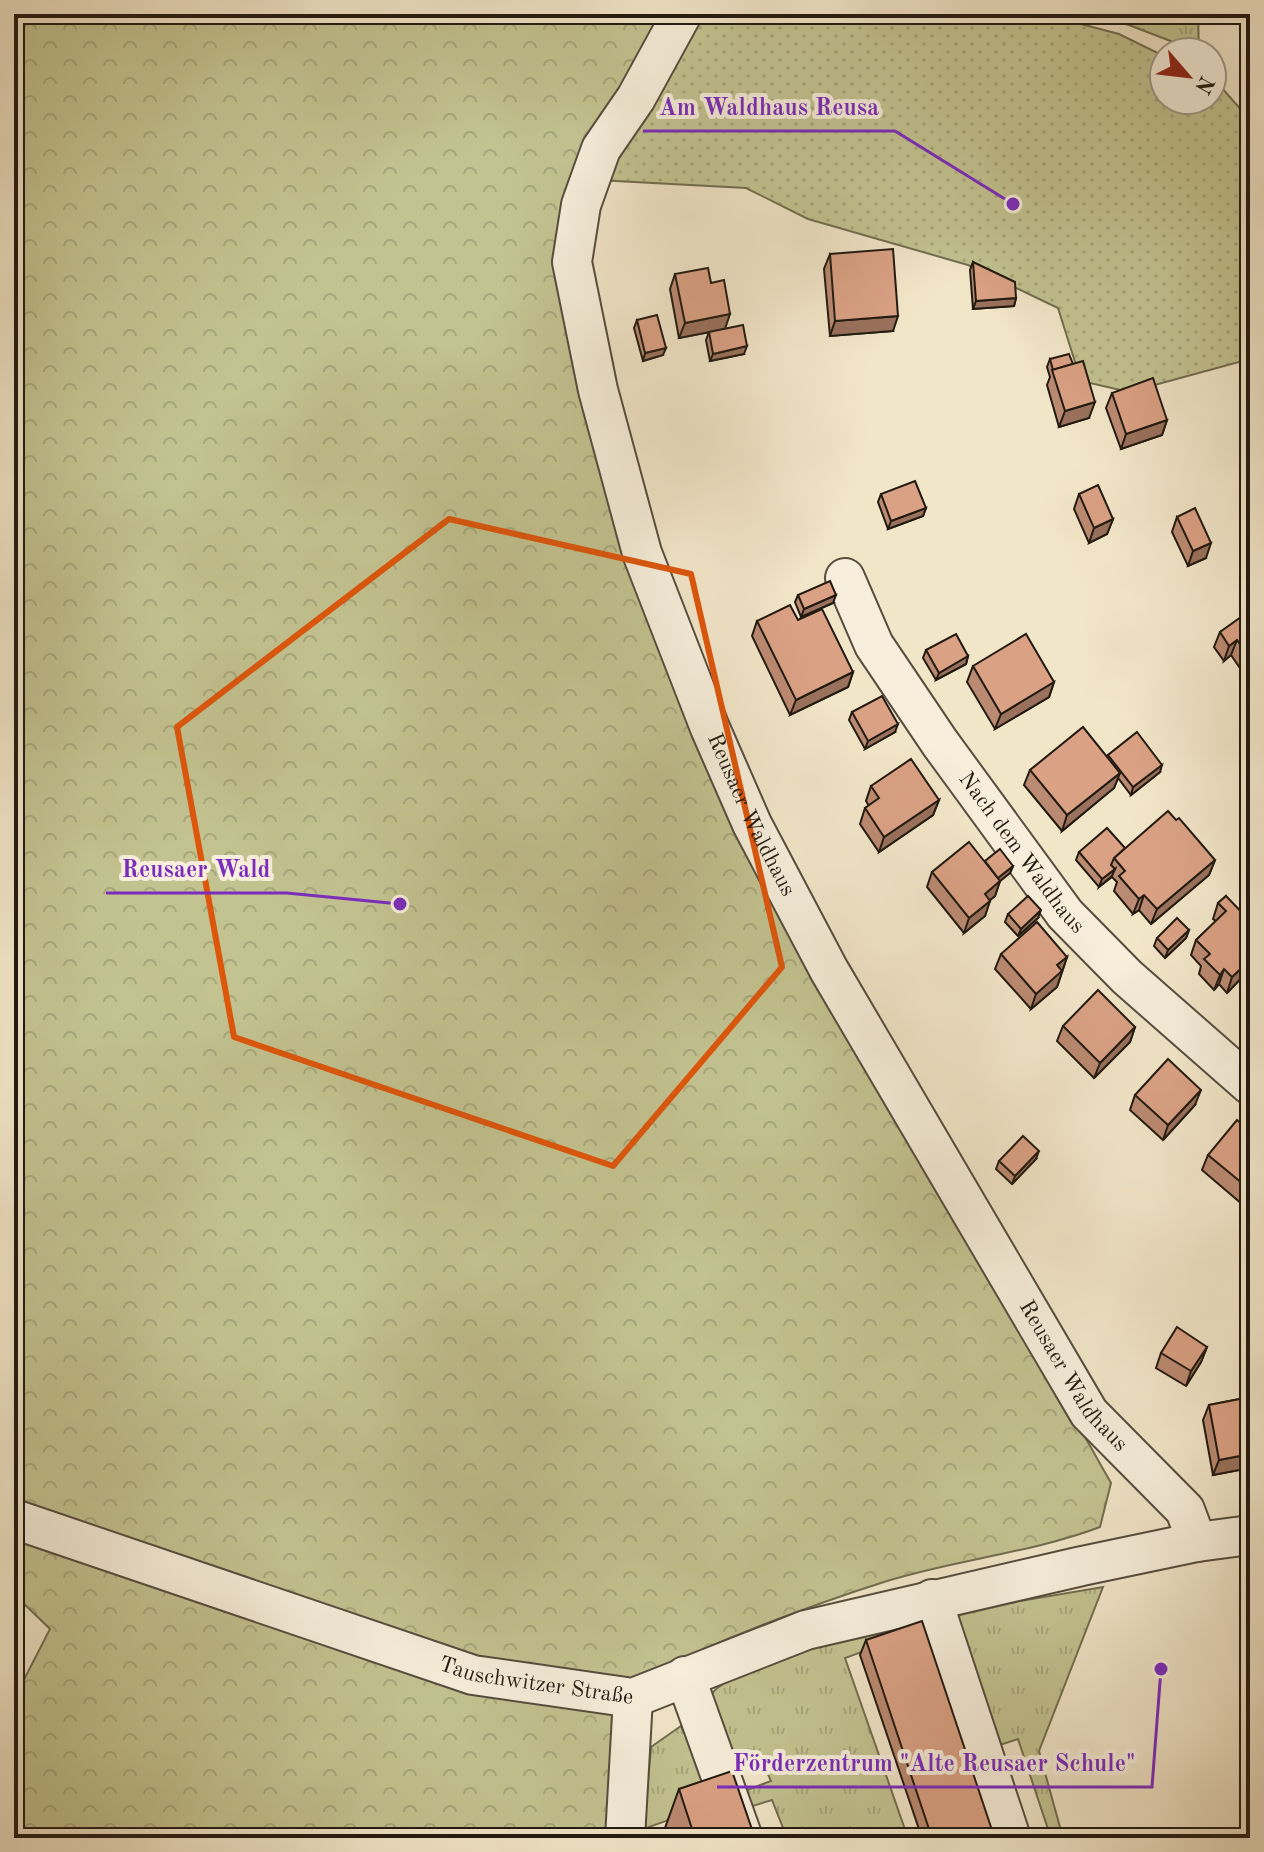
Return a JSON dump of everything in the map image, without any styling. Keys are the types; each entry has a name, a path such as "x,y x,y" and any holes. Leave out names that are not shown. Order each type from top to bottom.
{"street":[{"name":"Reusaer Waldhaus","path":"682,14 636,98 601,149 581,205 572,262 598,390 642,553 710,728 752,824 829,970 1080,1401 1185,1510 1197,1542"},
{"name":"Nach dem Waldhaus","path":"845,578 874,645 940,743 1065,914 1127,977 1250,1085"},
{"name":"Tauschwitzer Straße","path":"14,1519 473,1675 633,1698 806,1630 932,1599 1197,1542 1250,1535"},
{"path":"932,1599 1011,1838"},
{"path":"685,1676 743,1838"},
{"path":"625,1838 633,1698"}],"highlighted area":[{"path":"449,519 691,574 782,967 613,1166 234,1037 177,727"}],"green space":[{"path":"14,14 676,14 577,194 635,558 824,976 1111,1483 1100,1527 1048,1543 887,1581 722,1641 626,1684 608,1838 14,1838 14,1699 50,1629 14,1594"},
{"path":"692,14 1043,14 1119,34 1148,48 1148,116 1228,116 1228,95 1250,120 1250,359 1129,392 1081,381 1058,308 968,265 808,219 746,188 598,180"},
{"path":"1087,14 1198,14 1199,36 1158,36"},
{"path":"1103,1587 1039,1751 1063,1838 1051,1838 1018,1739 991,1748 956,1622 962,1611"},
{"path":"906,1622 916,1632 845,1658 908,1838 787,1838 772,1800 746,1808 742,1782 747,1790 771,1781 760,1757 728,1772 704,1711 710,1696 734,1677 780,1656"},
{"path":"681,1726 719,1802 646,1828 649,1838 643,1838 651,1747"}],"building":[{"path":"893,249 898,316 835,321 830,254"},
{"path":"973,262 1015,282 1016,298 976,301"},
{"path":"708,268 711,283 724,280 730,314 685,323 675,274"},
{"path":"657,315 666,348 645,353 637,320"},
{"path":"743,325 747,346 713,354 709,332"},
{"path":"1069,354 1073,364 1053,370 1050,359"},
{"path":"1083,361 1095,402 1065,411 1052,370"},
{"path":"1153,378 1167,420 1126,434 1112,393"},
{"path":"915,481 926,508 891,521 881,494"},
{"path":"1098,485 1113,519 1094,528 1079,494"},
{"path":"1195,508 1211,543 1193,551 1177,517"},
{"path":"830,581 836,595 804,609 798,595"},
{"path":"790,605 798,620 822,609 853,672 796,700 757,621"},
{"path":"1248,612 1250,659 1237,640 1229,646 1220,632"},
{"path":"956,634 968,656 939,673 926,650"},
{"path":"1026,634 1054,682 1001,714 973,666"},
{"path":"882,696 898,724 868,741 852,712"},
{"path":"1083,727 1120,773 1067,815 1030,770"},
{"path":"1137,732 1162,765 1133,787 1108,755"},
{"path":"911,759 939,800 884,837 865,808 879,798 871,786"},
{"path":"1168,811 1176,820 1179,818 1215,860 1157,909 1144,895 1139,899 1119,876 1125,871 1114,858"},
{"path":"1107,828 1125,848 1114,858 1111,865 1115,869 1102,879 1079,852"},
{"path":"969,842 1000,881 985,894 990,901 969,918 932,872"},
{"path":"1000,849 1013,866 998,878 985,861"},
{"path":"1028,896 1041,910 1021,929 1008,914"},
{"path":"1226,896 1250,921 1250,960 1232,977 1224,969 1220,975 1204,959 1210,954 1196,940 1226,911 1218,903"},
{"path":"1177,918 1189,930 1168,950 1157,938"},
{"path":"1037,922 1067,957 1057,965 1062,971 1036,994 1001,954"},
{"path":"1098,990 1135,1027 1100,1063 1063,1026"},
{"path":"1168,1059 1201,1090 1168,1125 1135,1095"},
{"path":"1237,1120 1250,1131 1248,1188 1208,1155"},
{"path":"1023,1136 1039,1151 1015,1176 999,1161"},
{"path":"1177,1327 1207,1347 1191,1371 1161,1353"},
{"path":"1250,1397 1250,1454 1219,1460 1209,1405"},
{"path":"922,1621 992,1830 967,1838 932,1838 866,1640"},
{"path":"732,1771 755,1838 695,1838 679,1789"}],"place":[{"name":"Am Waldhaus Reusa","path":"1013,204"},
{"name":"Reusaer Wald","path":"400,904"},
{"name":"Förderzentrum \"Alte Reusaer Schule\"","path":"1161,1669"}]}
